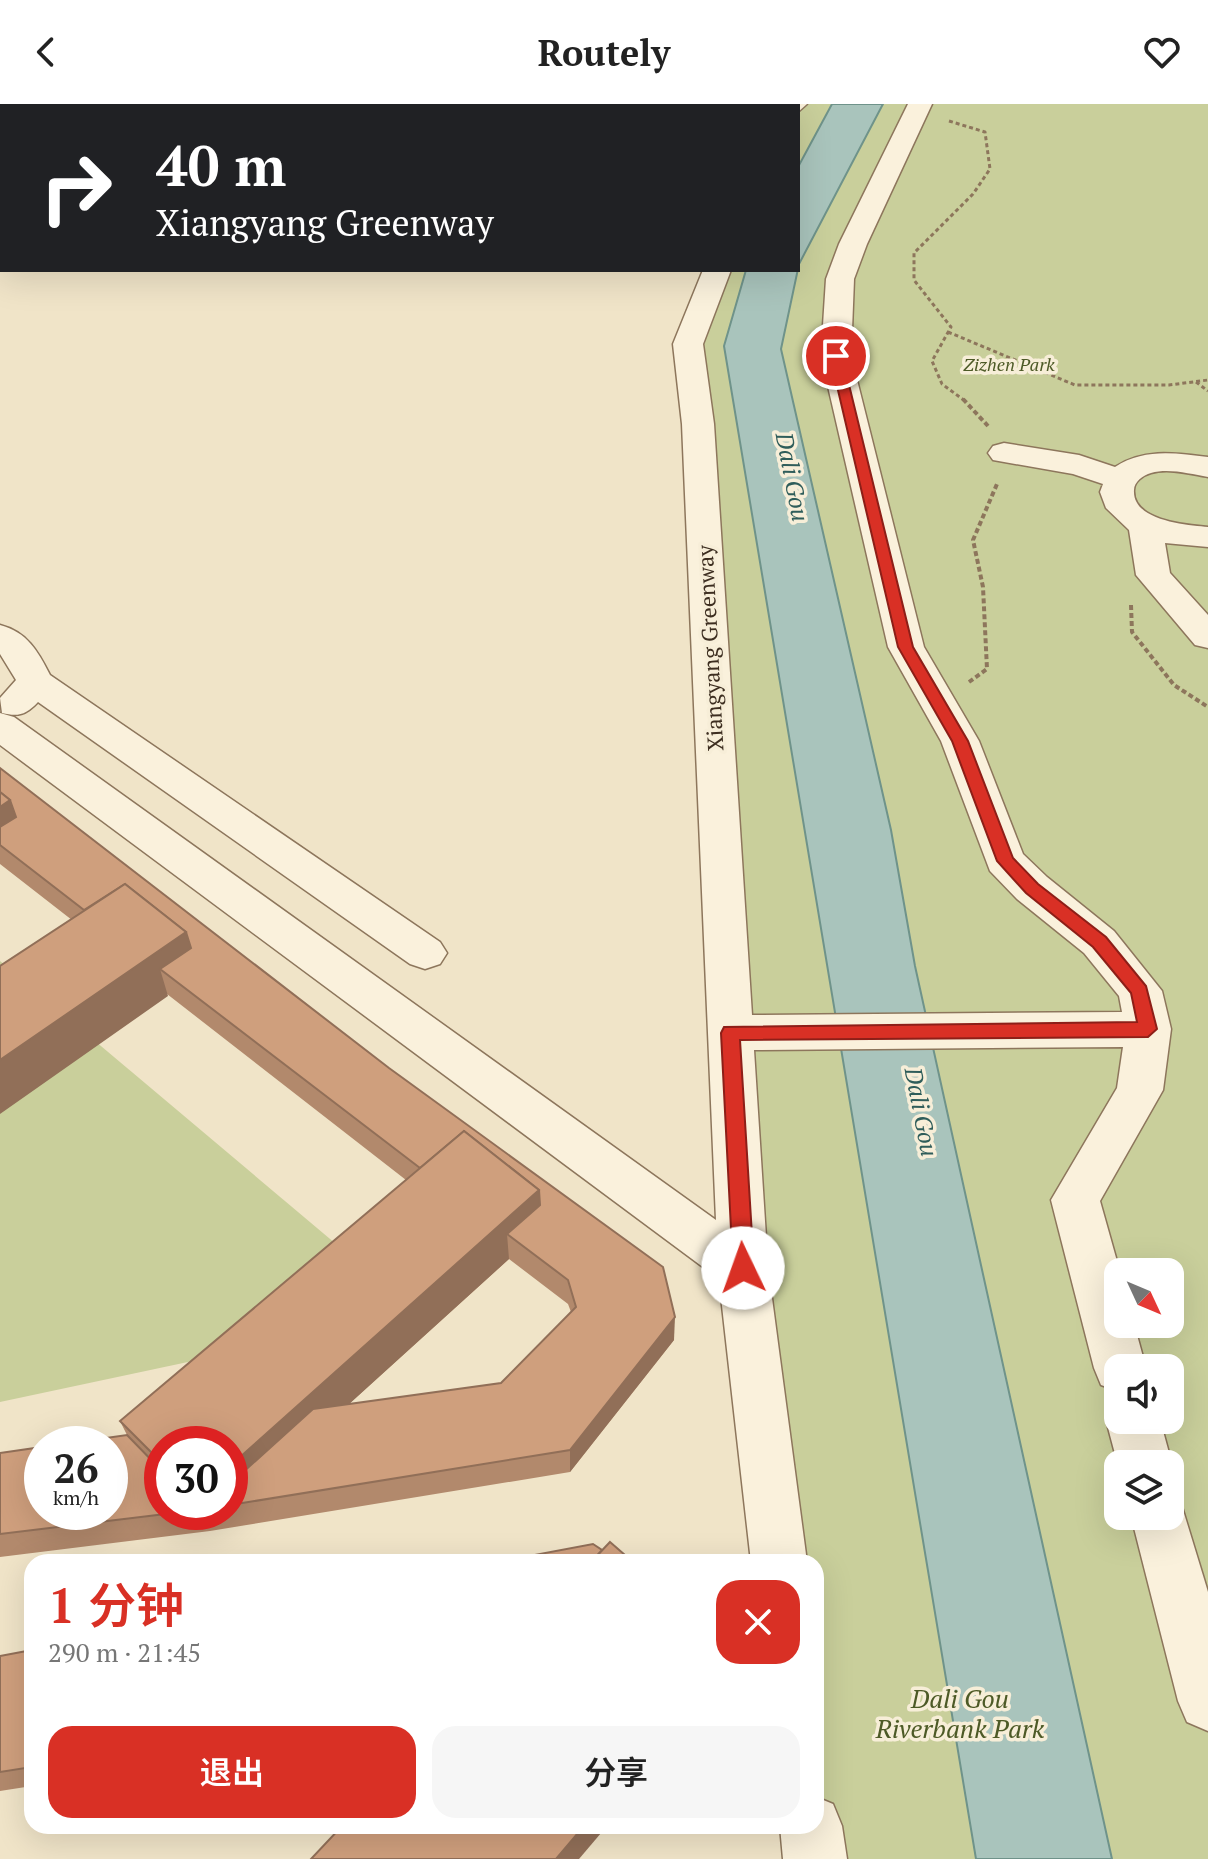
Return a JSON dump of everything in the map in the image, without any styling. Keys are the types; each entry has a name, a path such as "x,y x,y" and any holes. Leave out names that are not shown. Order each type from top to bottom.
{"street":[{"path":"919,108 853,244 840,279 836,356 906,647 960,741 1005,861 1032,888 1099,942 1140,991 1148,1029 1140,1090 1075,1200 1116,1354"},
{"name":"Xiangyang Greenway","path":"716,272 688,344 698,424 745,1032 743,1268 778,1554"},
{"path":"1004,453 1079,465 1119,479"},
{"path":"1202,463 1147,463 1130,469 1119,479 1115,490 1118,503 1129,516 1145,526 1167,534 1208,537"},
{"path":"1145,526 1153,575 1208,637"},
{"path":"0,636 20,652 35,682 425,953"},
{"path":"35,682 0,723 743,1268"},
{"path":"745,1032 1148,1029"},
{"path":"1163,1530 1208,1701"},
{"path":"812,1834 815,1859"}],"path":[{"path":"919,108 985,132 990,169 973,194 914,253 914,280 951,327 932,361 942,384 962,398 989,427 1008,466 989,496 973,540 983,587 987,669 939,705"},
{"path":"948,332 1075,385 1169,385 1208,380"},
{"path":"1195,381 1208,391"}],"green space":[{"path":"800,104 1208,104 1208,1859 815,1859 815,1834 824,1834 824,1554 778,1554 688,344 716,272 800,272"},
{"path":"0,961 418,1313 0,1402"}],"water":[{"path":"832,104 883,104 800,262 800,163"},
{"name":"Dali Gou","path":"745,272 798,272 781,349 891,830 915,966 1112,1859 976,1859 724,346"}],"building":[{"path":"0,768 389,1068 663,1267 675,1317 570,1450 248,1502 248,1468 313,1409 501,1383 576,1307 568,1280 507,1234 540,1205 539,1190 464,1131 420,1168 160,969 191,948 186,932 125,884 84,910 0,845 0,827 16,817 10,800 0,792"},
{"path":"0,792 10,800 0,807"},
{"path":"125,884 186,932 0,1060 0,966"},
{"path":"464,1131 539,1190 248,1450 248,1426 144,1426 144,1445 120,1421"},
{"path":"128,1436 144,1452 144,1517 128,1519"},
{"path":"24,1450 24,1530 33,1530 0,1534 0,1453"},
{"path":"610,1542 624,1554 599,1554"},
{"path":"593,1544 602,1550 598,1554 540,1554"},
{"path":"24,1652 24,1768 0,1772 0,1656"},
{"path":"334,1834 577,1834 556,1859 311,1859"}],"route":[{"path":"743,1268 731,1033 1148,1029 1140,991 1099,942 1032,888 1005,861 960,741 906,647 836,356"}],"park label":[{"name":"Zizhen Park","path":"1009,365"},
{"name":"Dali Gou Riverbank Park","path":"960,1714"}]}
